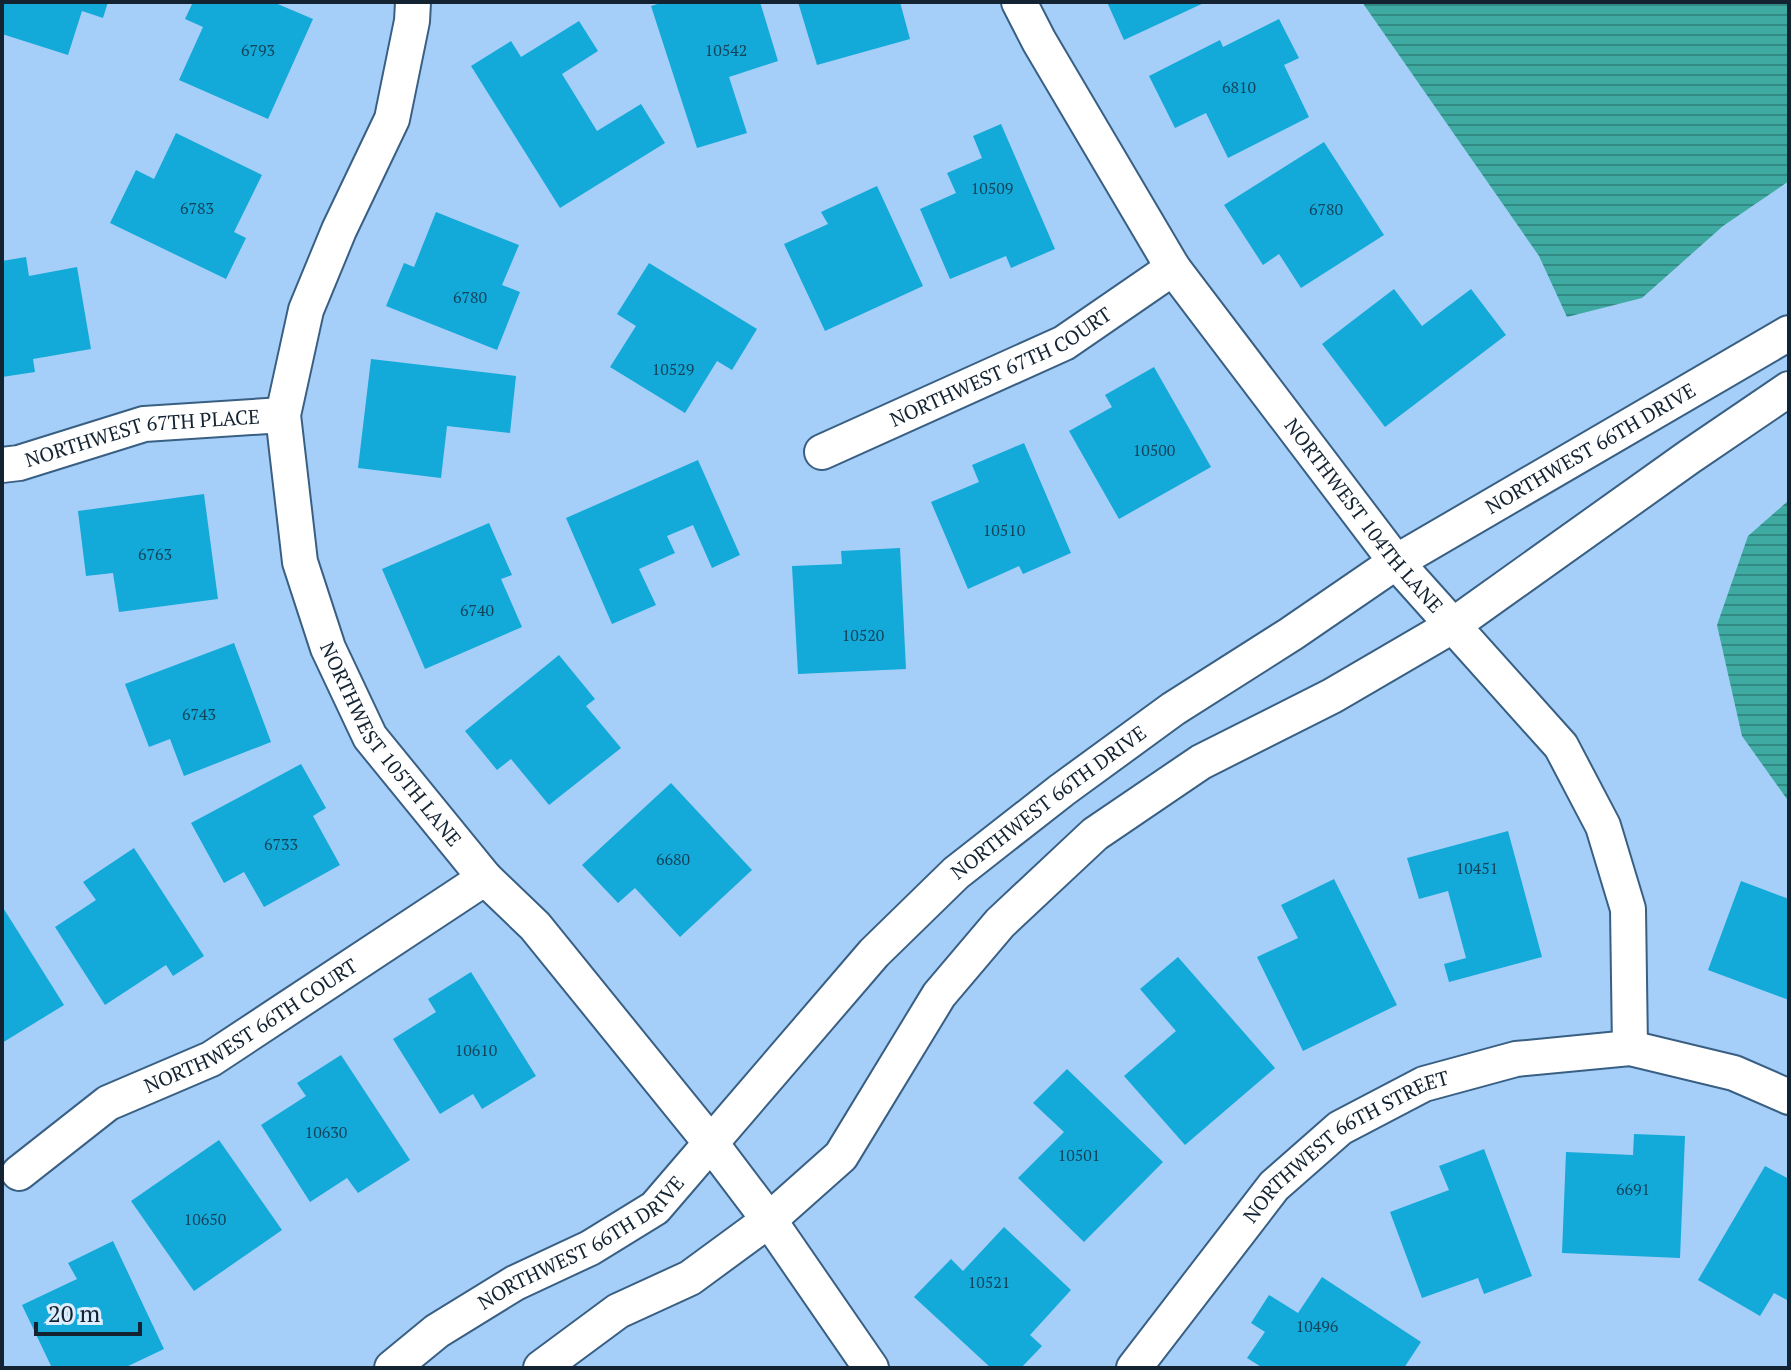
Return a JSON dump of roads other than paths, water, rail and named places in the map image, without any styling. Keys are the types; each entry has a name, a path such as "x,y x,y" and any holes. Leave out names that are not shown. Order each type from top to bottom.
{"street":[{"name":"NORTHWEST 105TH LANE","path":"413,2 392,119 339,230 306,310 283,415 300,562 328,648 370,737 485,878 535,926 710,1142 769,1220 871,1368"},
{"name":"NORTHWEST 104TH LANE","path":"1019,2 1173,268 1396,562 1561,746 1603,826 1628,909 1630,1048"},
{"name":"NORTHWEST 67TH COURT","path":"822,452 1064,343 1173,268"},
{"name":"NORTHWEST 66TH DRIVE","path":"392,1368 437,1331 515,1283 590,1248 655,1208 874,953 956,873 1062,790 1173,709 1396,562 1789,333"},
{"path":"541,1368 618,1311 690,1278 769,1220 841,1156 939,995 1000,923 1095,834 1201,762 1332,696 1452,626 1789,389"},
{"name":"NORTHWEST 67TH PLACE","path":"2,465 19,463 144,424 283,415"},
{"name":"NORTHWEST 66TH COURT","path":"19,1173 108,1103 211,1059 485,878"},
{"name":"NORTHWEST 66TH STREET","path":"1134,1368 1274,1186 1340,1128 1424,1084 1516,1059 1630,1048 1734,1073 1789,1097"}]}
